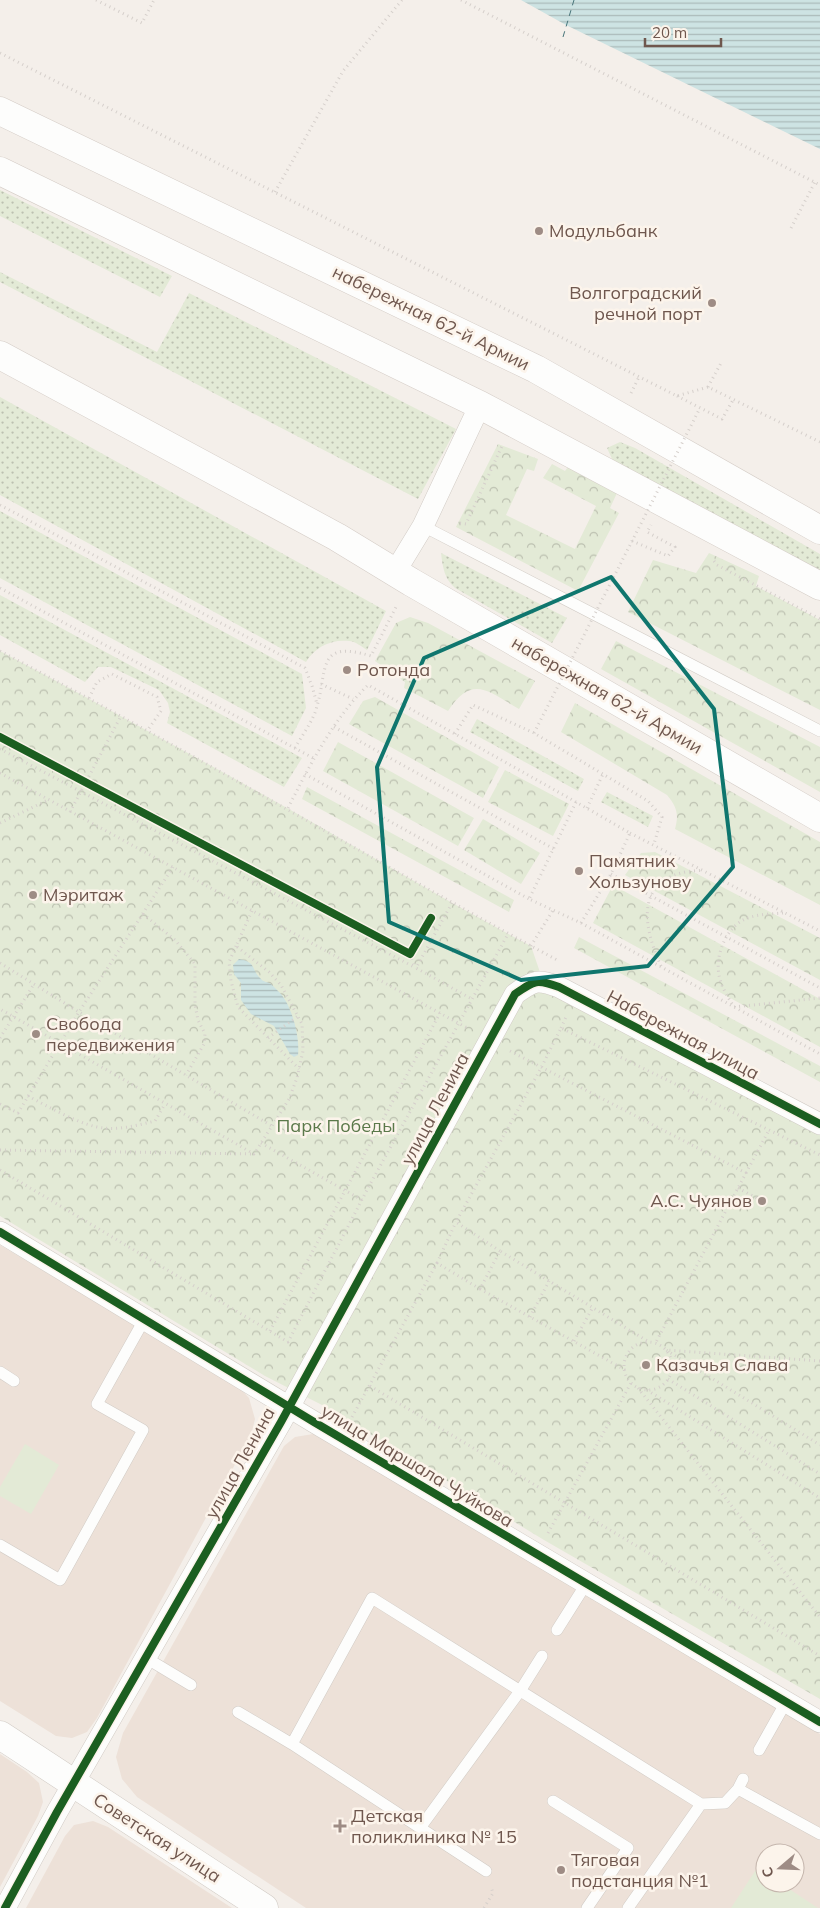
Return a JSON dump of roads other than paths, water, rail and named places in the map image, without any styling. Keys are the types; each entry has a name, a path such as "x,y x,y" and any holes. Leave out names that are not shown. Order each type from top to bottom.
{"main road":[{"path":"0,99 17,119"},
{"name":"набережная 62-й Армии","path":"17,119 536,369 820,530"},
{"path":"0,171 480,406 820,586"},
{"name":"набережная 62-й Армии","path":"0,355 337,537 820,818"},
{"name":"Советская улица","path":"0,1735 264,1908"}],"street":[{"path":"395,572 423,526 480,406"},
{"name":"Набережная улица","path":"530,983 542,981 559,988 820,1124"},
{"name":"улица Ленина","path":"5,1908 289,1406 507,1008 515,994 530,983"},
{"name":"улица Маршала Чуйкова","path":"0,1232 144,1320 820,1722"}],"lane":[{"path":"423,526 820,731"},
{"path":"0,1545 60,1580 143,1430 97,1404 144,1320"},
{"path":"0,1372 14,1381"},
{"path":"557,1630 586,1584"},
{"path":"292,1744 372,1598 700,1804 725,1803 741,1784 820,1834"},
{"path":"420,1828 520,1691 542,1656"},
{"path":"146,1658 191,1685"},
{"path":"759,1750 786,1702"},
{"path":"238,1712 292,1744 486,1871"},
{"path":"553,1801 628,1848 587,1908"},
{"path":"628,1908 700,1804"}],"place":[{"name":"Модульбанк","path":"539,231"},
{"name":"Волгоградский речной порт","path":"712,303"},
{"name":"Ротонда","path":"347,670"},
{"name":"Памятник Хользунову","path":"579,871"},
{"name":"Мэритаж","path":"33,895"},
{"name":"Свобода передвижения","path":"36,1034"},
{"name":"А.С. Чуянов","path":"762,1201"},
{"name":"Казачья Слава","path":"646,1365"},
{"name":"Детская поликлиника № 15","path":"340,1826"},
{"name":"Тяговая подстанция №1","path":"561,1870"}],"park label":[{"name":"Парк Победы","path":"336,1126"}]}
